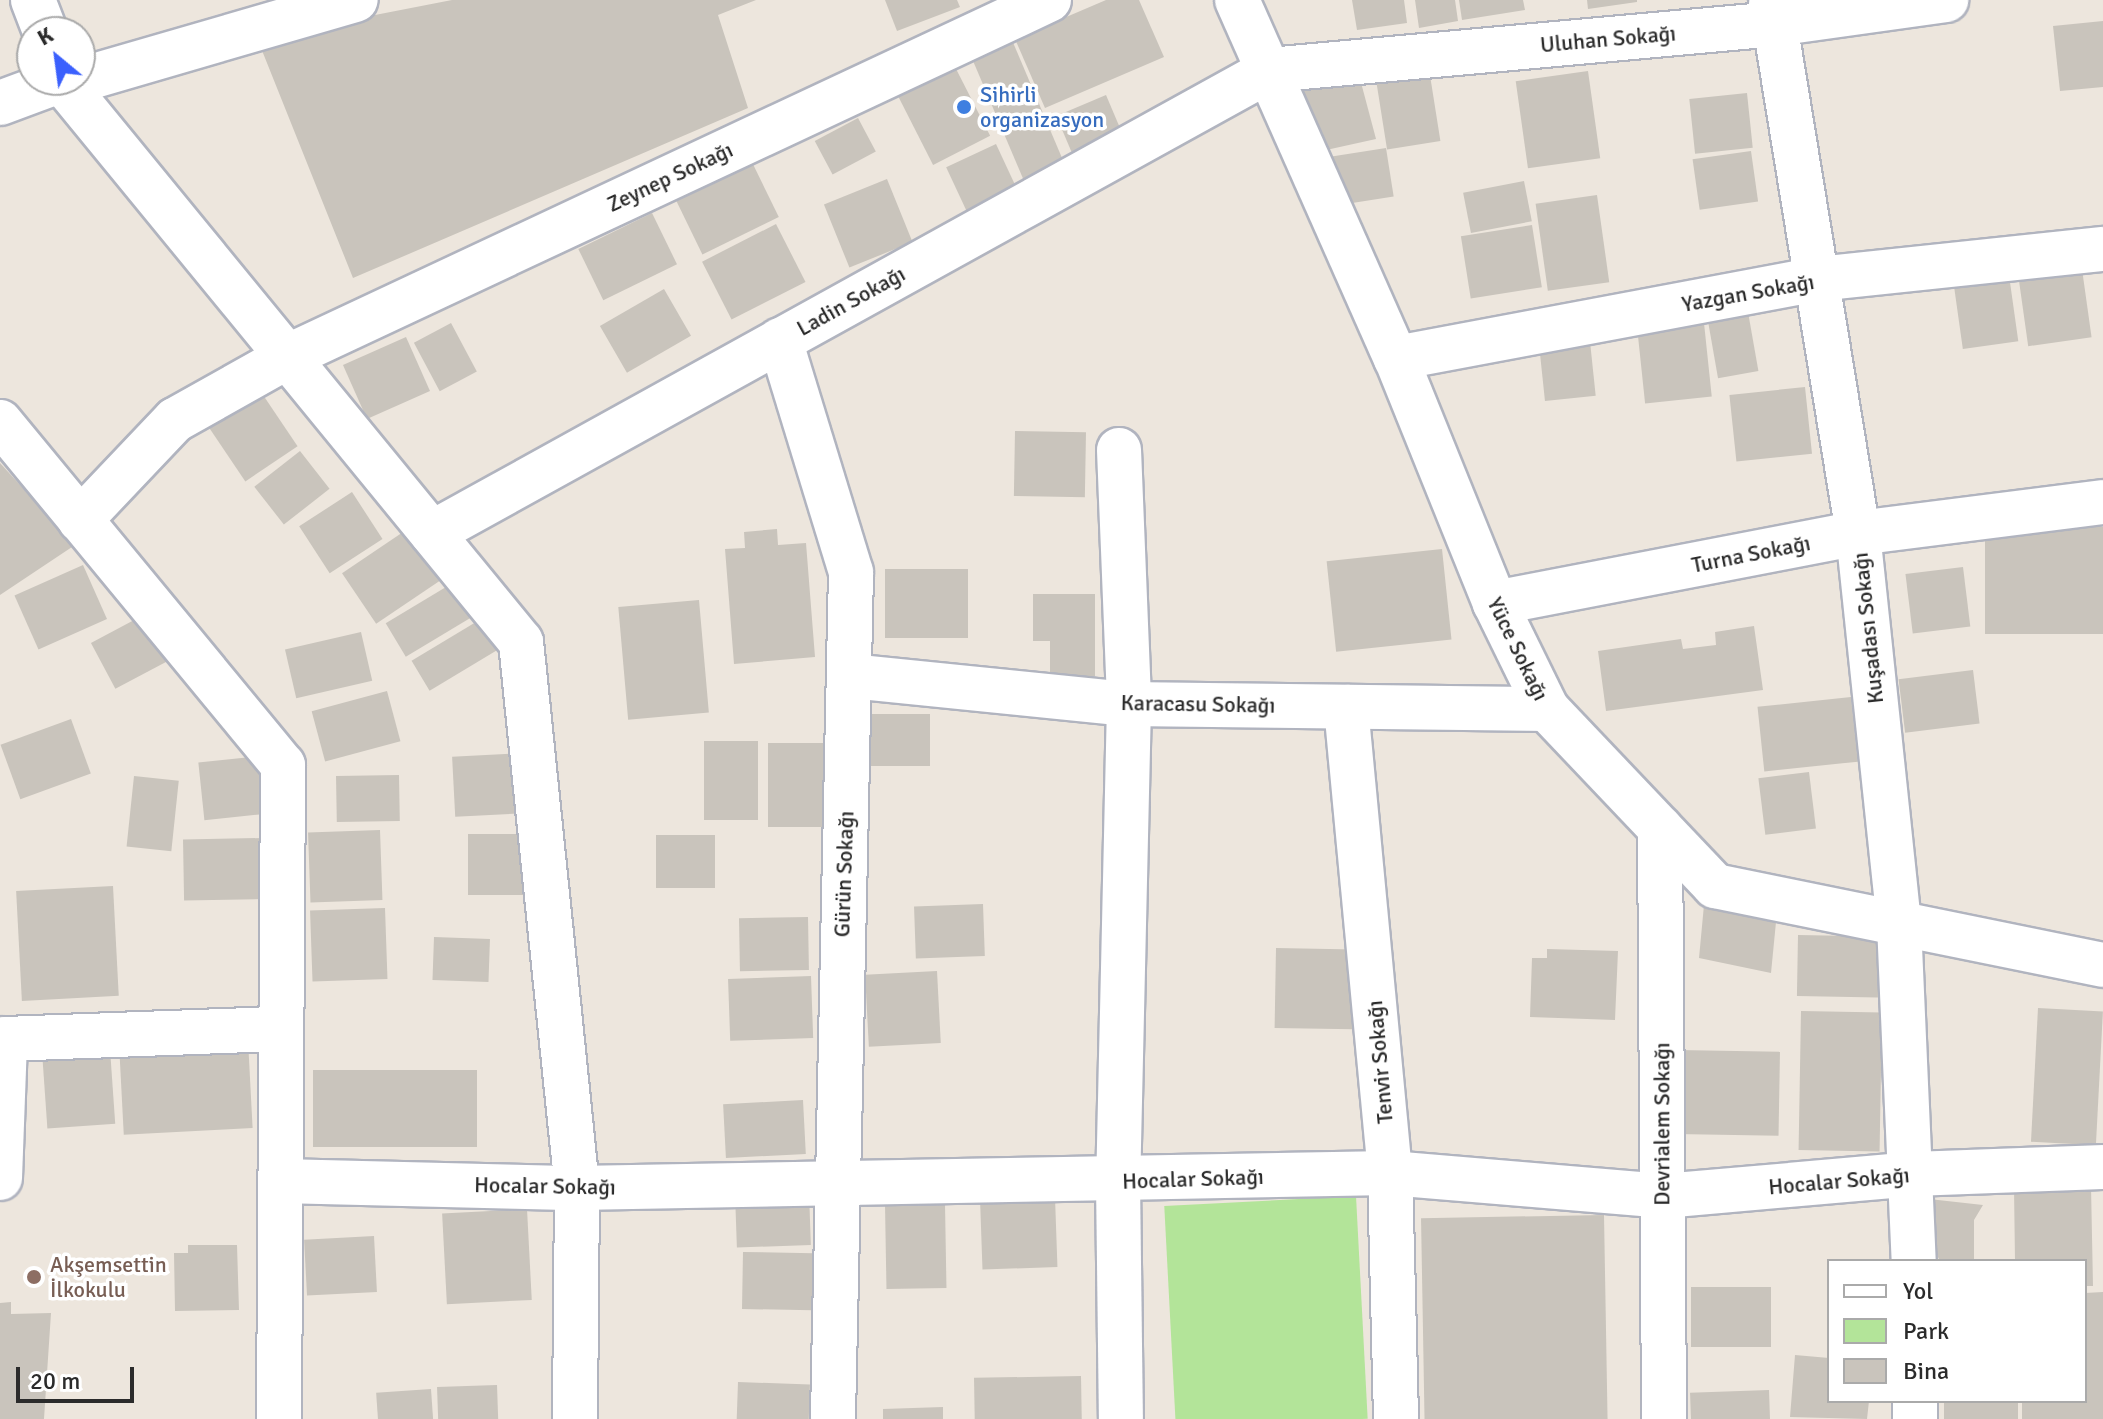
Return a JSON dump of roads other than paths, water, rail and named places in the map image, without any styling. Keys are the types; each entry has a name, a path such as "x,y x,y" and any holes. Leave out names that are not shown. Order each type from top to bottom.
{"street":[{"path":"96,74 356,0"},
{"name":"Zeynep Sokağı","path":"80,520 175,420 291,355 1049,0"},
{"name":"Yüce Sokağı","path":"1237,0 1396,358 1495,603 1547,709 1715,886 2103,965"},
{"name":"Uluhan Sokağı","path":"1270,70 1773,12 1946,0"},
{"name":"Kuşadası Sokağı","path":"1773,12 1858,533 1899,924 1914,1174 1914,1259"},
{"name":"Ladin Sokağı","path":"432,533 1270,70"},
{"path":"0,103 23,96"},
{"path":"84,96 521,642 577,1188 575,1419"},
{"name":"Yazgan Sokağı","path":"1396,358 1817,279 2103,249"},
{"name":"Gürün Sokağı","path":"780,340 851,572 851,676 834,1181 833,1419"},
{"path":"0,422 283,765 279,1419"},
{"path":"1119,450 1129,704 1118,1181 1121,1419"},
{"name":"Turna Sokağı","path":"1495,603 1858,533 2103,502"},
{"name":"Karacasu Sokağı","path":"851,676 1129,704 1547,709"},
{"name":"Tenvir Sokağı","path":"1346,707 1390,1173 1396,1419"},
{"name":"Devrialem Sokağı","path":"1660,828 1664,1419"},
{"path":"0,1178 5,1039 281,1029"},
{"name":"Hocalar Sokağı","path":"280,1181 577,1188 834,1181 1118,1181 1390,1173 1663,1196 1914,1174 2103,1167"}],"place":[{"name":"Sihirli organizasyon","path":"964,107"},
{"name":"Akşemsettin İlkokulu","path":"34,1277"}]}
